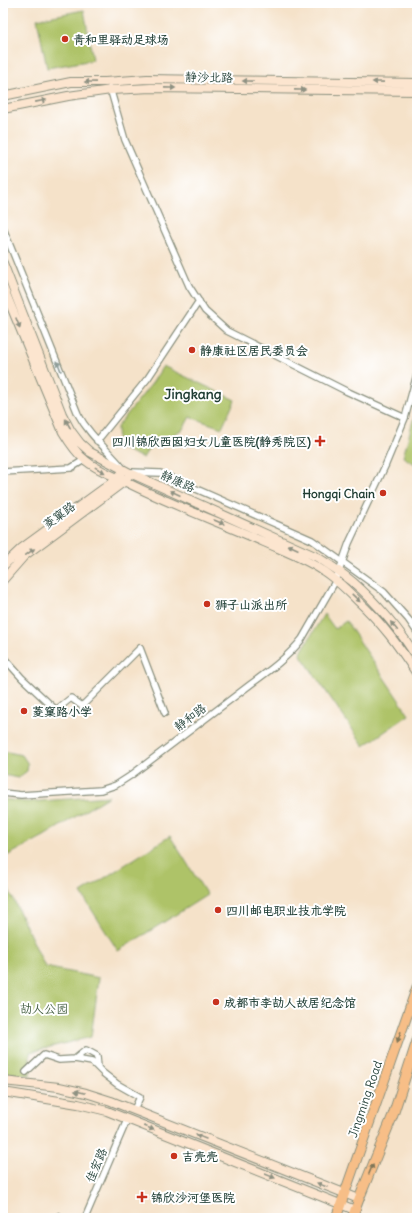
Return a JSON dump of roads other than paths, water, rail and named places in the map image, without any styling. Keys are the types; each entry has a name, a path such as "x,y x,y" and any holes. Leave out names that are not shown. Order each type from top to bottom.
{"main road":[{"name":"Jingming Road","path":"336,1218 417,987"},
{"path":"353,1214 393,1115 417,1041"}],"street":[{"name":"静沙北路","path":"3,96 71,82 108,82 147,79 417,83"},
{"path":"108,82 125,140 190,286 206,311 227,331 346,392 405,418"},
{"name":"静沙北路","path":"3,109 68,96 111,90 151,88 417,91"},
{"path":"3,228 78,414 84,426 97,441 128,471 160,473 312,540 384,592 408,619 417,632"},
{"name":"静康路","path":"3,263 62,414 80,443 90,452 128,471 317,557 339,571 354,583 383,613 412,649 417,658"},
{"name":"静康路","path":"3,287 63,432 69,443 84,460 101,471 150,494 306,560 336,580 372,614 403,652 417,674"},
{"path":"97,441 148,378 199,301"},
{"name":"静和路","path":"3,793 21,795 101,790 116,785 268,671 295,648 302,639 336,580 350,543 405,418 417,374"},
{"path":"3,472 71,468 84,460"},
{"name":"菱窠路","path":"3,580 24,556 121,480 128,471"},
{"name":"菱窠路","path":"4,564 22,548 121,480"},
{"path":"4,564 12,570"},
{"path":"3,657 22,678 56,710 71,698 82,706 140,648 165,713"},
{"path":"75,1059 86,1050 97,1056 98,1067"},
{"path":"26,1072 44,1055 60,1060 75,1059 92,1062 117,1084 140,1097 134,1110"},
{"path":"3,1081 59,1087 86,1093 111,1101 359,1199"},
{"path":"3,1092 78,1104 107,1111 341,1204 353,1214"},
{"name":"佳宏路","path":"84,1218 127,1120"}],"place":[{"name":"青和里驿动足球场","path":"65,39"},
{"name":"静康社区居民委员会","path":"192,350"},
{"name":"四川锦欣西囡妇女儿童医院(静秀院区)","path":"320,441"},
{"name":"Hongqi Chain","path":"383,493"},
{"name":"狮子山派出所","path":"207,604"},
{"name":"菱窠路小学","path":"24,711"},
{"name":"四川邮电职业技术学院","path":"218,910"},
{"name":"成都市李劼人故居纪念馆","path":"216,1002"},
{"name":"吉壳壳","path":"174,1156"},
{"name":"锦欣沙河堡医院","path":"142,1197"}],"district":[{"name":"Jingkang","path":"193,394"}],"park label":[{"name":"劼人公园","path":"44,1008"}]}
